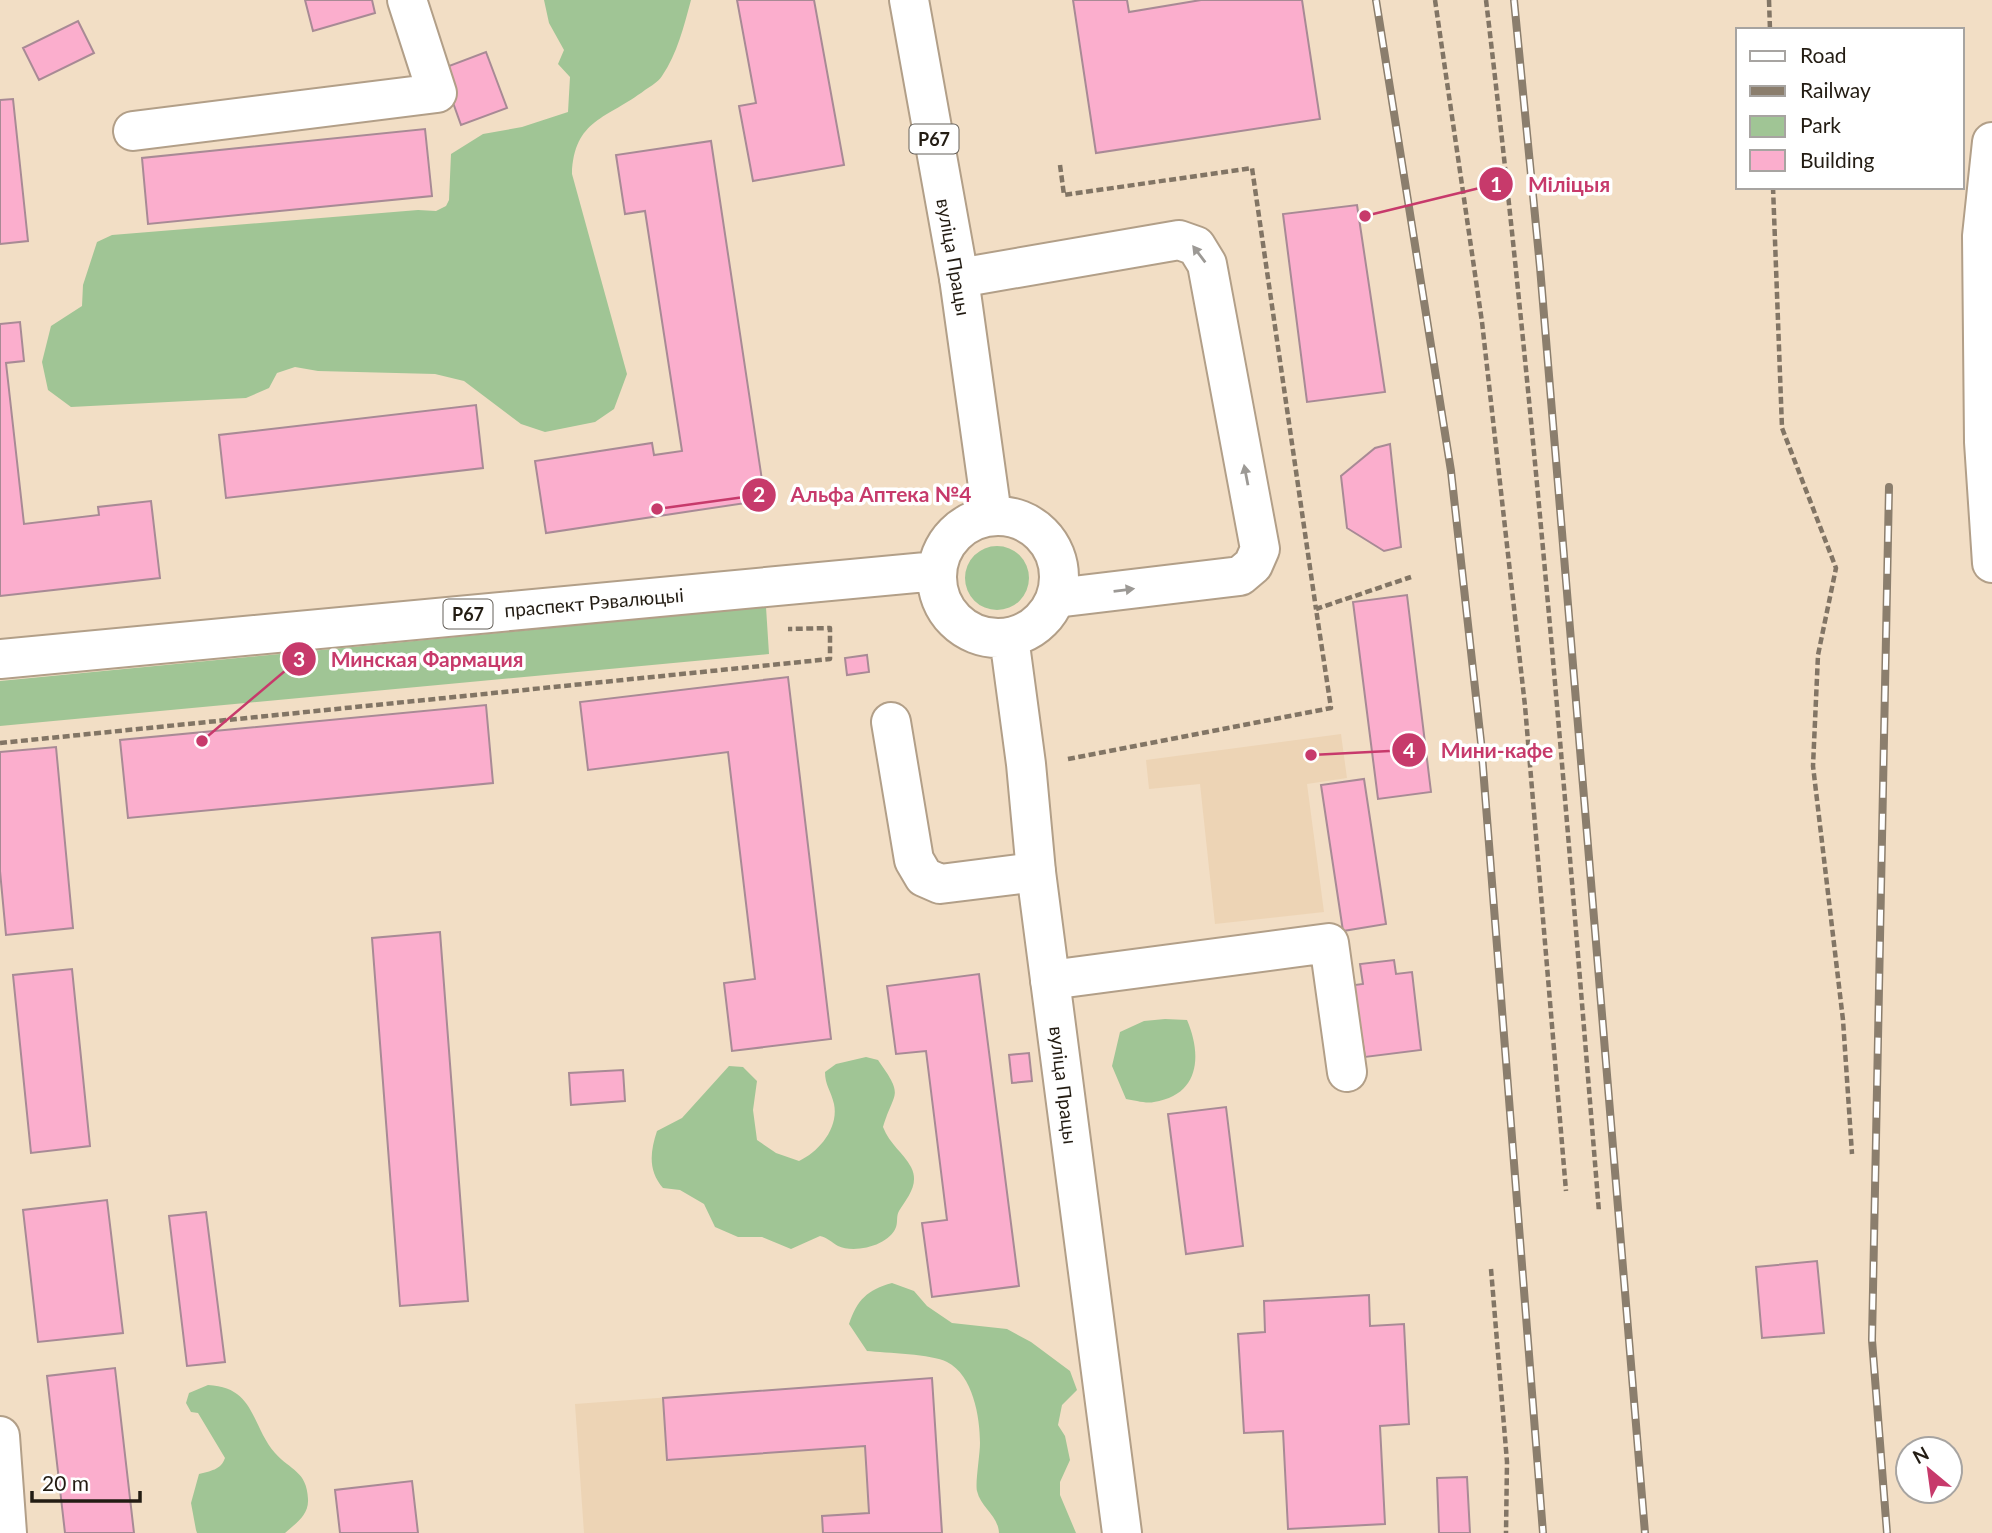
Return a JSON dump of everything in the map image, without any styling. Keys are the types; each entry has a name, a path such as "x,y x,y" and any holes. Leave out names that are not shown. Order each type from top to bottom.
{"main road":[{"path":"133,131 437,93 407,0"},
{"name":"вуліца Працы","path":"909,0 960,278 992,515"},
{"path":"1992,142 1982,236 1984,442 1992,563"},
{"path":"960,278 1179,240 1196,246 1207,264 1260,549 1253,565 1240,576 1056,598"},
{"path":"992,515 1011,516 1031,525 1046,538 1056,557 1060,578 1056,598 1045,616 1029,630 1009,637 988,637 968,631 953,619 942,603 937,584 937,571 944,546 957,531 973,521 992,515"},
{"name":"праспект Рэвалюцыі","path":"0,659 937,571"},
{"name":"вуліца Працы","path":"1009,637 1026,764 1036,872 1122,1533"},
{"path":"891,722 914,860 924,877 940,884 1036,872"},
{"path":"1050,980 1329,943 1347,1072"},
{"path":"0,1436 7,1533"}],"path":[{"path":"1435,0 1482,322 1525,706 1566,1191"},
{"path":"1486,0 1518,274 1537,474 1599,1212"},
{"path":"1769,0 1770,28"},
{"path":"1773,189 1782,429 1836,568 1818,655 1813,766 1843,1020 1852,1154"},
{"path":"1068,759 1331,708 1316,609 1411,577"},
{"path":"0,743 830,659 830,628 788,629"},
{"path":"1491,1269 1507,1462 1506,1533"}],"shaded area":[{"path":"1341,734 1347,778 1307,784 1324,912 1215,924 1200,784 1149,789 1146,760"},
{"path":"932,1378 942,1533 584,1533 575,1404"}],"green space":[{"path":"544,0 691,0 676,49 662,76 631,100 595,122 579,142 574,156 572,174 627,374 614,409 595,422 545,432 521,424 464,381 435,374 318,371 295,367 277,373 269,388 246,398 71,407 48,390 42,362 51,326 82,306 83,285 97,242 112,235 418,210 436,211 446,206 449,200 451,154 483,134 522,127 568,112 570,77 558,64 564,50 549,23"},
{"path":"991,546 1003,546 1020,555 1027,566 1027,590 1020,601 1003,610 991,610 979,605 970,596 965,584 965,572 970,560 979,551"},
{"path":"766,607 769,654 0,726 0,681"},
{"path":"1187,1020 1192,1033 1195,1059 1189,1082 1169,1098 1154,1102 1126,1099 1112,1066 1120,1032 1144,1021"},
{"path":"866,1057 878,1060 892,1081 895,1094 883,1127 911,1167 914,1179 898,1213 896,1227 887,1239 871,1246 853,1249 838,1246 820,1236 791,1249 762,1237 738,1237 715,1227 704,1204 680,1190 663,1188 658,1182 652,1161 657,1131 682,1118 729,1066 743,1067 757,1081 753,1110 757,1140 776,1153 799,1161 814,1152 826,1138 833,1122 834,1104 825,1072 836,1064"},
{"path":"892,1283 914,1291 927,1306 952,1323 1007,1329 1031,1342 1070,1371 1077,1390 1062,1405 1058,1425 1065,1436 1070,1460 1060,1482 1060,1495 1076,1533 999,1533 996,1521 977,1491 980,1443 978,1421 969,1386 963,1376 956,1368 940,1359 867,1351 849,1324 864,1297"},
{"path":"208,1385 223,1387 244,1400 275,1453 305,1482 308,1505 301,1518 285,1533 197,1533 191,1503 199,1474 218,1468 225,1458 198,1413 191,1412 186,1403 189,1393"}],"building":[{"path":"305,0 372,0 375,13 313,31"},
{"path":"737,0 814,0 844,165 753,181 739,106 756,103"},
{"path":"1073,0 1127,0 1129,12 1201,0 1302,0 1320,119 1096,153"},
{"path":"78,21 94,53 39,80 23,48"},
{"path":"486,52 507,108 461,125 441,69"},
{"path":"13,99 28,241 0,244 0,100"},
{"path":"425,129 432,196 148,224 142,158"},
{"path":"711,141 765,500 546,533 535,461 652,443 654,455 682,451 645,211 625,214 616,155"},
{"path":"1357,205 1385,392 1307,402 1283,214"},
{"path":"20,322 24,361 6,363 24,524 99,515 98,507 151,501 160,578 0,596 0,324"},
{"path":"476,405 483,468 226,498 219,435"},
{"path":"1390,444 1401,547 1384,551 1347,528 1341,476 1375,448"},
{"path":"1407,595 1431,792 1378,799 1353,602"},
{"path":"867,655 869,672 847,675 845,658"},
{"path":"788,677 831,1039 732,1051 724,983 755,979 728,752 588,770 580,702"},
{"path":"486,705 493,783 128,818 120,740"},
{"path":"56,747 73,928 6,935 0,871 0,752"},
{"path":"1364,779 1386,924 1343,931 1321,785"},
{"path":"440,932 468,1301 400,1306 372,938"},
{"path":"1394,960 1396,974 1412,972 1421,1050 1365,1057 1362,1039 1354,1040 1347,986 1363,984 1360,964"},
{"path":"72,969 90,1146 31,1153 13,975"},
{"path":"979,974 1019,1286 932,1297 922,1223 947,1220 926,1051 896,1054 887,986"},
{"path":"1029,1053 1032,1081 1012,1083 1009,1055"},
{"path":"623,1070 625,1101 571,1105 569,1073"},
{"path":"1226,1107 1243,1246 1186,1254 1168,1114"},
{"path":"107,1200 123,1333 38,1342 23,1210"},
{"path":"206,1212 225,1362 187,1366 169,1216"},
{"path":"1817,1261 1824,1333 1762,1338 1756,1267"},
{"path":"1369,1295 1370,1326 1404,1324 1409,1424 1380,1426 1385,1524 1288,1529 1283,1431 1244,1433 1238,1334 1265,1332 1264,1301"},
{"path":"115,1368 134,1533 65,1533 47,1376"},
{"path":"932,1378 942,1533 823,1533 822,1516 869,1513 865,1446 667,1460 663,1398"},
{"path":"1467,1477 1470,1533 1439,1533 1437,1478"},
{"path":"412,1481 418,1533 340,1533 335,1490"}],"railway":[{"path":"1376,0 1451,471 1481,742 1543,1533"},
{"path":"1514,0 1540,267 1645,1533"},
{"path":"1887,1533 1872,1340 1889,487"}],"place":[{"name":"Міліцыя","path":"1365,216"},
{"name":"Альфа Аптека №4","path":"657,509"},
{"name":"Минская Фармация","path":"202,741"},
{"name":"Мини-кафе","path":"1311,755"}]}
